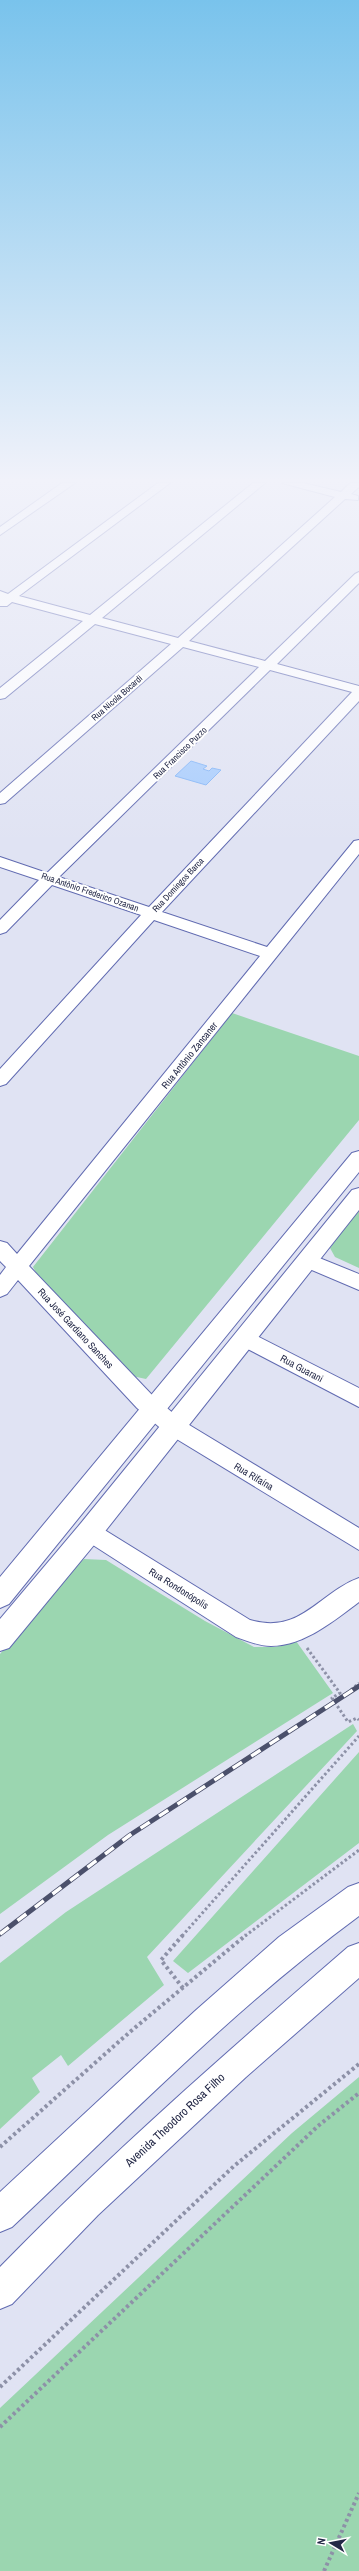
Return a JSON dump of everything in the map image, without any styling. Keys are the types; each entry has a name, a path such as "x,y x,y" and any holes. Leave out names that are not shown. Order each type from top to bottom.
{"main road":[{"path":"0,1596 152,1408 359,1158"},
{"path":"0,1639 90,1531 359,1195"},
{"path":"0,2215 206,2022 290,1948 359,1898"},
{"name":"Avenida Theodoro Rosa Filho","path":"0,2292 86,2202 235,2066 359,1958"}],"street":[{"path":"28,603 270,666 359,692"},
{"path":"0,695 113,603"},
{"name":"Rua Nicola Bocardi","path":"0,800 224,603"},
{"name":"Rua Francisco Puzzo","path":"0,929 49,878 270,666 332,603"},
{"name":"Rua Domingos Barca","path":"0,1080 152,913 359,692"},
{"name":"Rua Antônio Zancaner","path":"0,1289 359,844"},
{"name":"Rua Antônio Frederico Ozanan","path":"0,862 271,954"},
{"name":"Rua José Gardiano Sanches","path":"0,1248 152,1408"},
{"path":"306,1260 359,1282"},
{"name":"Rua Guarani","path":"245,1338 359,1398"},
{"name":"Rua Rifaína","path":"152,1408 173,1426 359,1540"},
{"name":"Rua Rondonópolis","path":"90,1531 244,1629 283,1633"},
{"path":"283,1633 324,1613 359,1588"}],"path":[{"path":"283,1633 340,1693 332,1698 348,1722 357,1718 359,1720"},
{"path":"351,1690 359,1683"},
{"path":"183,1988 161,1960 359,1736"},
{"path":"0,2147 116,2042 302,1890 359,1850"},
{"path":"0,2387 234,2166 359,2064"},
{"path":"0,2427 318,2126 359,2092"},
{"path":"324,2571 359,2493"}],"green space":[{"path":"232,1013 359,1056 359,1120 146,1379 132,1376 41,1282 33,1267"},
{"path":"359,1208 359,1268 335,1257 330,1248"},
{"path":"84,1559 106,1560 205,1621 254,1647 275,1647 296,1641 333,1693 108,1835 0,1914 0,1654 70,1571"},
{"path":"353,1724 357,1731 147,1957 164,1985 68,2066 61,2055 32,2078 40,2092 0,2129 0,1963 66,1912"},
{"path":"359,1752 359,1843 188,1973 173,1961"},
{"path":"359,2077 359,2571 0,2571 0,2408 292,2133"}],"building":[{"path":"191,761 207,766 203,769 209,771 212,768 221,770 206,785 175,776"}],"railway":[{"path":"0,1934 130,1835 359,1686"}]}
